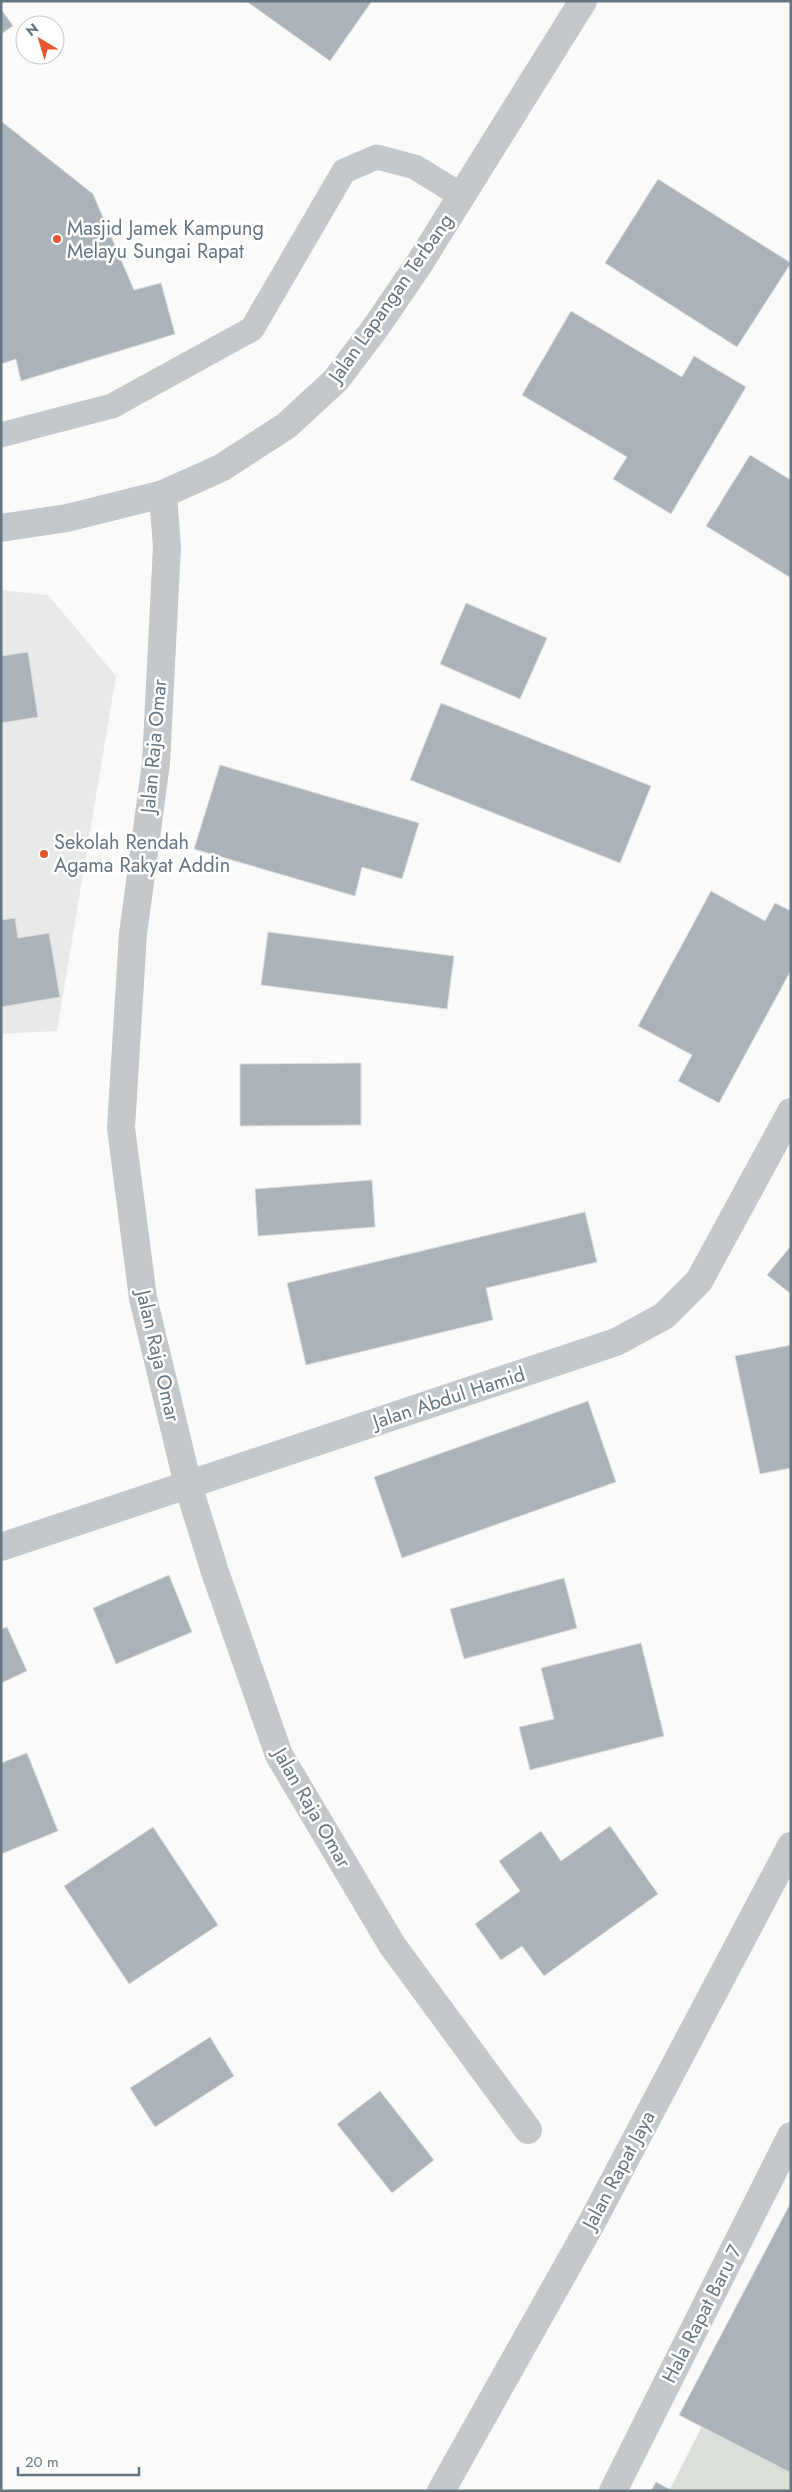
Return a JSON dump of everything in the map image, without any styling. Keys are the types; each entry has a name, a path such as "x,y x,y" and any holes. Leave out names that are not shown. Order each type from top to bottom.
{"street":[{"name":"Jalan Lapangan Terbang","path":"1,528 67,518 163,494 221,468 286,426 336,380 419,264 583,1"},
{"name":"Jalan Raja Omar","path":"163,494 167,547 156,763 133,934 121,1128 143,1298 188,1485 215,1572 279,1755 392,1945 528,2130"},
{"name":"Jalan Abdul Hamid","path":"1,1547 616,1342 664,1316 699,1281 791,1112"},
{"name":"Jalan Rapat Jaya","path":"441,2491 595,2215 791,1846"},
{"name":"Hala Rapat Baru 7","path":"613,2491 791,2136"}],"lane":[{"path":"1,435 112,406 252,329 344,171 377,158 415,167 462,196"}],"shaded area":[{"name":"Sekolah Rendah Agama Rakyat Addin","path":"1,590 48,595 116,676 57,1031 1,1034"},
{"path":"791,2252 791,2491 669,2491"}],"building":[{"path":"246,1 372,1 330,61"},
{"path":"1,9 13,26 1,34"},
{"name":"Masjid Jamek Kampung Melayu Sungai Rapat","path":"1,121 93,194 134,290 161,283 175,334 21,381 16,359 1,364"},
{"path":"658,179 791,263 737,347 605,263"},
{"path":"571,311 682,377 694,356 746,387 671,514 613,479 627,457 522,395"},
{"path":"750,455 791,480 791,578 706,526"},
{"path":"466,603 547,638 520,699 440,664"},
{"path":"28,652 38,717 1,723 1,656"},
{"path":"441,703 651,786 620,863 410,780"},
{"path":"220,765 419,823 402,879 362,867 355,896 194,849"},
{"path":"711,891 765,921 775,903 791,911 791,970 719,1103 678,1081 692,1055 638,1026"},
{"path":"15,918 18,938 49,933 60,997 1,1007 1,920"},
{"path":"268,932 454,956 447,1009 261,985"},
{"path":"361,1063 361,1125 240,1126 240,1064"},
{"path":"372,1180 375,1227 258,1236 255,1189"},
{"path":"585,1212 597,1262 486,1288 493,1320 306,1365 287,1283"},
{"path":"791,1246 791,1294 767,1275"},
{"path":"791,1345 791,1468 760,1474 735,1356"},
{"path":"588,1401 616,1482 402,1558 374,1477"},
{"path":"169,1575 192,1632 116,1664 93,1608"},
{"path":"564,1578 577,1628 464,1659 450,1609"},
{"path":"7,1627 27,1671 1,1683 1,1629"},
{"path":"641,1643 664,1736 530,1770 519,1727 554,1719 541,1668"},
{"path":"27,1753 58,1831 1,1854 1,1763"},
{"path":"610,1826 658,1894 544,1976 522,1946 501,1960 475,1924 520,1891 499,1861 541,1831 561,1861"},
{"path":"153,1827 218,1925 129,1984 64,1886"},
{"path":"210,2037 234,2076 155,2127 130,2088"},
{"path":"380,2091 434,2160 392,2193 337,2124"},
{"path":"791,2202 791,2473 679,2415"},
{"path":"656,2482 673,2491 651,2491"}],"place":[{"name":"Masjid Jamek Kampung Melayu Sungai Rapat","path":"57,239"},
{"name":"Sekolah Rendah Agama Rakyat Addin","path":"44,854"}]}
